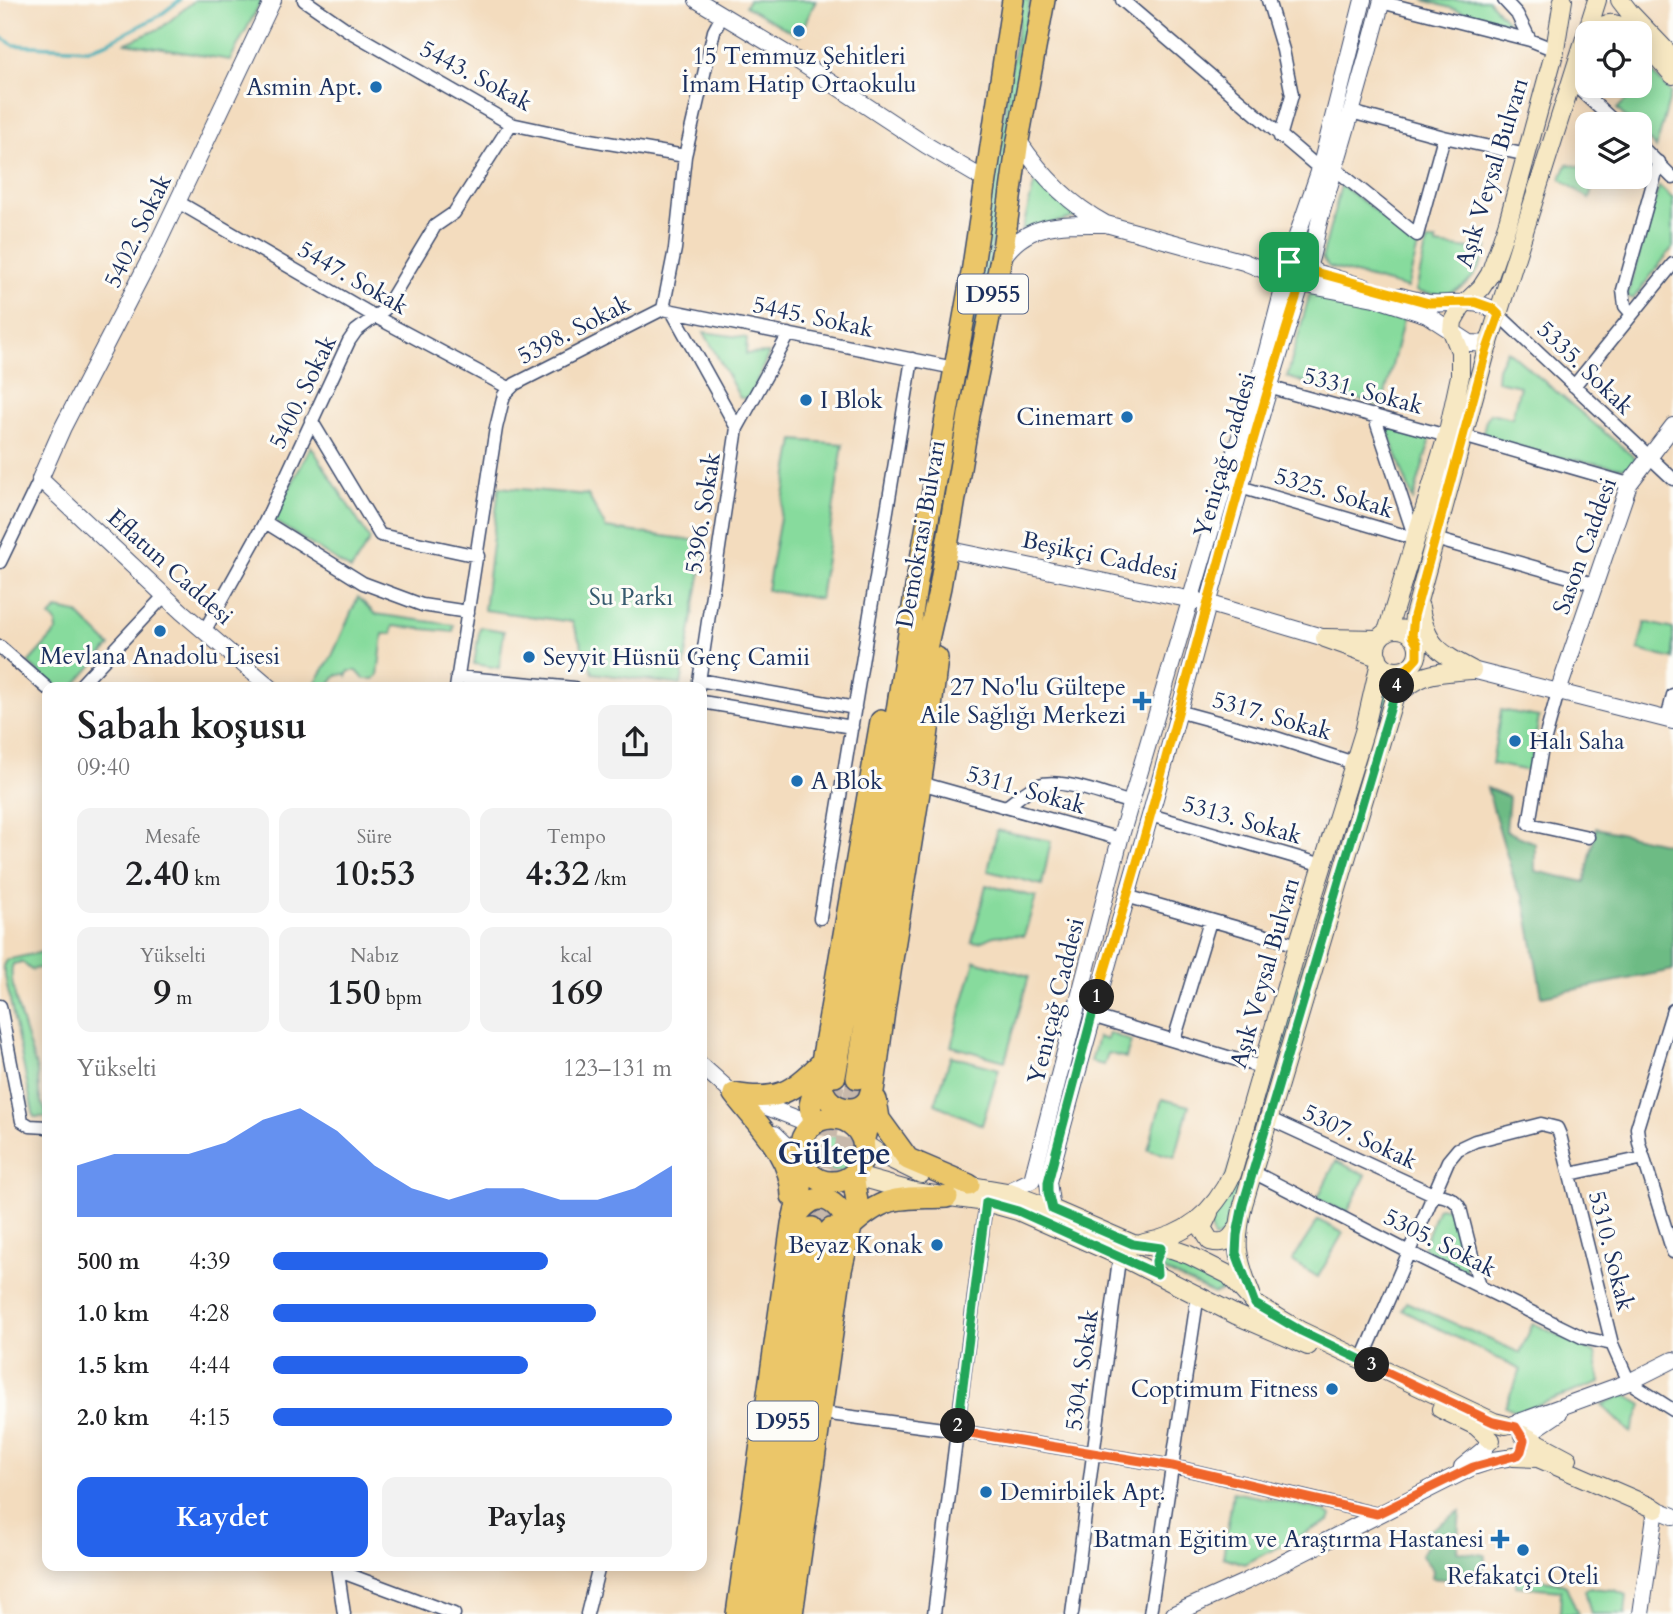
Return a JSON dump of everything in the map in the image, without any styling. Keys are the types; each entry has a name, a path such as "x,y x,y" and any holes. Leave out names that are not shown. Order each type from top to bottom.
{"highway":[{"name":"Demokrasi Bulvarı","path":"848,1073 859,836 893,656 917,581 987,181 1013,0"},
{"name":"Demokrasi Bulvarı","path":"848,1073 920,675 940,587 969,415 1000,261 1018,140 1044,0"},
{"path":"813,1125 810,1105 848,1073 880,1035 929,726 941,617 940,587"},
{"path":"734,1094 758,1099 800,1084 848,1073"},
{"path":"802,1161 812,1175 820,1180 837,1182 852,1175 861,1164 863,1143 848,1073"},
{"path":"848,1073 908,1159 969,1185"},
{"path":"734,1094 782,1157 790,1177 821,1227"},
{"path":"792,1614 841,1270 800,1188 801,1145 813,1125 824,1120 841,1120 856,1129 863,1143"},
{"path":"737,1614 821,1227 857,1202 852,1175"},
{"path":"821,1227 895,1199 947,1197"},
{"name":"D955","path":"755,1614 821,1227"},
{"name":"D955","path":"775,1614 821,1227"}],"main road":[{"name":"Aşık Veysal Bulvarı","path":"1362,1361 1301,1331 1255,1304 1238,1276 1238,1227 1393,698 1411,656 1414,616 1435,539 1455,436 1460,351 1452,331 1453,321 1464,303 1486,282 1490,274 1527,155 1555,50 1563,0"},
{"name":"Aşık Veysal Bulvarı","path":"1591,21 1597,0"},
{"path":"1604,0 1623,21"},
{"path":"1620,0 1673,58"},
{"path":"1652,52 1673,75"},
{"name":"Aşık Veysal Bulvarı","path":"1127,1251 1156,1241 1166,1241 1192,1226 1210,1210 1224,1192 1232,1174 1354,763 1381,648 1416,539 1490,344 1575,68"},
{"path":"1419,597 1426,634 1435,648 1472,670"},
{"path":"1411,656 1403,630 1381,648 1388,669 1411,656 1472,670"},
{"name":"Beşikçi Caddesi","path":"1325,638 1381,648"},
{"path":"1393,698 1420,677 1472,670"},
{"path":"863,1143 900,1165 935,1180 1007,1192 1052,1209 1127,1251 1157,1274 1476,1426 1491,1440"},
{"path":"852,1175 882,1184 986,1202 1127,1251"},
{"path":"1210,1210 1202,1228 1210,1241 1226,1242 1232,1238 1238,1227"},
{"path":"1157,1274 1156,1261 1166,1241 1172,1249 1229,1275 1238,1276 1225,1298 1220,1301 1205,1298"},
{"path":"1362,1361 1493,1422 1513,1428 1634,1492 1656,1509"},
{"path":"1513,1428 1495,1430 1491,1440 1493,1450 1497,1454 1510,1458 1538,1458 1656,1509"},
{"path":"1510,1458 1521,1451 1524,1440 1513,1428"}],"street":[{"name":"5402. Sokak","path":"40,480 63,427 178,202 273,0"},
{"name":"5443. Sokak","path":"304,0 349,30 511,124 685,156"},
{"path":"697,0 987,181"},
{"path":"1122,0 1280,137 1417,235 1444,137"},
{"path":"1268,0 1283,50 1292,95 1280,137"},
{"name":"Yeniçağ Caddesi","path":"1007,1192 1032,1180 1120,839 1198,601 1240,486 1268,387 1292,274 1308,265 1363,0"},
{"path":"1504,0 1517,14 1530,40"},
{"path":"1382,1 1530,40 1555,50"},
{"name":"Yeniçağ Caddesi","path":"1052,1209 1048,1182 1177,711 1198,601 1263,366 1327,169 1351,112 1382,1"},
{"name":"5398. Sokak","path":"457,682 496,428 504,395 509,388 667,310 685,156 714,31 722,16"},
{"path":"1570,81 1604,112"},
{"path":"1351,112 1444,137 1527,155"},
{"name":"5400. Sokak","path":"205,630 265,522 349,341 356,331 376,317 391,300 435,226 454,214 511,124"},
{"path":"1018,140 1037,169 1050,182 1088,215 1105,224 1292,274 1416,311 1427,315 1470,343 1490,344"},
{"path":"1652,156 1673,178"},
{"path":"1632,314 1625,306 1623,290 1659,162"},
{"name":"5447. Sokak","path":"178,202 376,317 509,388"},
{"path":"1000,261 1011,245 1031,232 1062,224 1105,224"},
{"path":"1574,386 1673,264"},
{"path":"1308,265 1315,272 1429,303 1485,304 1499,315"},
{"path":"667,310 737,428"},
{"name":"5445. Sokak","path":"667,310 954,368"},
{"name":"5335. Sokak","path":"1499,315 1673,479"},
{"path":"737,428 789,334"},
{"path":"820,918 912,359"},
{"name":"5331. Sokak","path":"1268,387 1629,484"},
{"path":"1374,415 1416,539"},
{"path":"311,420 380,535 478,556"},
{"name":"Sason Caddesi","path":"1558,692 1629,484 1673,426"},
{"name":"5396. Sokak","path":"698,682 737,428"},
{"path":"0,562 40,480"},
{"name":"Eflatun Caddesi","path":"40,480 264,682"},
{"name":"5325. Sokak","path":"1240,486 1416,539"},
{"path":"265,522 363,583 422,605 468,612"},
{"path":"1435,539 1594,584"},
{"name":"Beşikçi Caddesi","path":"945,549 1198,601 1325,638"},
{"path":"84,682 165,595"},
{"path":"0,647 42,684"},
{"path":"1472,670 1670,720 1673,695"},
{"path":"707,685 855,708"},
{"path":"1558,692 1541,753 1529,824 1588,837"},
{"path":"707,703 852,727"},
{"name":"5317. Sokak","path":"1177,711 1273,737 1354,763"},
{"name":"5311. Sokak","path":"920,780 1120,839"},
{"path":"1006,807 1033,788 1048,783 1068,785 1132,803"},
{"name":"5313. Sokak","path":"1150,815 1323,865"},
{"path":"1126,896 1298,945"},
{"path":"1174,1040 1210,921"},
{"path":"0,1006 22,1121 30,1126 42,1127"},
{"path":"1673,1010 1637,1128 1673,1252"},
{"path":"1092,1016 1264,1068"},
{"path":"707,1070 802,1161"},
{"path":"734,1094 813,1125"},
{"name":"5307. Sokak","path":"1270,1119 1433,1194 1449,1196 1456,1201 1480,1287"},
{"name":"5310. Sokak","path":"1433,1194 1448,1161 1458,1149 1475,1141 1541,1124 1557,1128 1612,1344 1629,1382"},
{"path":"1570,1174 1644,1158"},
{"name":"5305. Sokak","path":"1253,1172 1584,1338 1612,1344"},
{"path":"1362,1361 1433,1194"},
{"path":"934,1614 986,1202"},
{"name":"5304. Sokak","path":"1072,1614 1118,1267 1127,1251"},
{"path":"1150,1614 1172,1466 1205,1298"},
{"path":"1513,1428 1535,1429 1572,1403 1629,1382 1673,1360"},
{"path":"1629,1382 1673,1410"},
{"path":"830,1414 958,1431 1172,1466 1377,1514"},
{"path":"1450,1479 1491,1440"},
{"path":"1174,1614 1269,1570 1473,1467 1510,1458"},
{"path":"1641,1614 1656,1509 1673,1516"},
{"path":"338,1571 344,1614"},
{"path":"343,1571 454,1614"},
{"path":"587,1614 598,1571"}],"green space":[{"path":"195,0 262,0 230,60 126,43 161,28"},
{"path":"749,0 816,0 799,36 745,6"},
{"path":"1022,0 1030,0 986,289 966,391 960,390"},
{"path":"1424,0 1488,0 1513,27"},
{"path":"1652,74 1671,93 1656,148 1652,144 1652,112 1620,112 1617,109 1628,98 1652,98"},
{"path":"1567,164 1575,166 1575,189 1561,179"},
{"path":"1036,177 1080,216 1022,231"},
{"path":"1341,185 1419,243 1407,288 1329,267 1322,258"},
{"path":"1659,186 1673,199 1673,247 1633,299 1627,296"},
{"path":"1575,189 1592,189 1589,199"},
{"path":"1427,241 1436,241 1436,245 1479,250 1480,246 1487,247 1477,271 1462,287 1452,292 1429,294 1416,291"},
{"path":"1311,289 1405,313 1382,407 1287,377"},
{"path":"704,332 747,338 746,354 769,353 751,395 740,398"},
{"path":"1507,350 1636,459 1633,464 1623,468 1553,456 1482,436 1490,413 1512,418 1520,386 1497,381 1498,368"},
{"path":"1386,426 1431,437 1413,500"},
{"path":"794,440 843,444 820,599 767,590"},
{"path":"311,446 370,540 351,570 273,520"},
{"name":"Su Parkı","path":"499,487 588,495 606,528 706,542 682,682 659,682 593,673 572,622 484,610"},
{"path":"358,597 375,614 454,625 453,632 393,626 392,634 383,634 378,676 374,679 364,679 357,671 349,671 347,676 337,675 332,682 316,682 332,656"},
{"path":"57,609 77,613 110,646 77,682 49,682 28,663 57,631 56,622 50,617"},
{"path":"1645,622 1673,629 1673,659 1638,650"},
{"path":"480,627 504,631 499,668 474,664"},
{"path":"1389,676 1394,678 1230,1233 1214,1238 1208,1223 1274,1053 1329,887"},
{"name":"Halı Saha","path":"1501,710 1539,717 1530,771 1492,764"},
{"path":"1487,788 1509,797 1506,831 1535,843 1535,871 1585,882 1596,828 1673,845 1673,970 1542,996 1524,897 1516,886"},
{"path":"997,830 1051,841 1042,885 988,871"},
{"path":"986,885 1036,897 1024,936 998,935 981,942 972,942"},
{"path":"42,952 42,967 31,970 22,962 13,964 12,972 16,999 37,1071 42,1117 34,1117 3,966 6,960"},
{"path":"975,961 1029,976 1005,1061 951,1046"},
{"path":"1109,1033 1131,1041 1126,1058 1108,1053 1104,1065 1091,1062 1098,1037 1107,1040"},
{"path":"951,1056 999,1069 982,1125 935,1104"},
{"path":"1162,1099 1189,1106 1175,1157 1148,1150"},
{"path":"836,1136 849,1141 854,1154 849,1167 836,1172 823,1167 818,1154 823,1141"},
{"path":"1336,1161 1366,1175 1347,1213 1317,1199"},
{"path":"1438,1207 1453,1209 1467,1272 1423,1248"},
{"path":"1318,1220 1343,1233 1318,1277 1292,1261"},
{"path":"1170,1255 1224,1280 1221,1291 1214,1294 1163,1270 1161,1267 1164,1258"},
{"path":"1406,1302 1520,1353 1533,1323 1595,1353 1600,1382 1518,1412 1505,1406 1521,1370 1402,1310"},
{"path":"1624,1394 1642,1405 1631,1433 1602,1405"},
{"path":"1233,1492 1323,1510 1331,1516 1329,1521 1245,1564 1223,1557"},
{"path":"1460,1511 1457,1551 1485,1555 1484,1583 1432,1578 1433,1570 1421,1555 1426,1546 1426,1533"},
{"path":"1516,1576 1557,1582 1566,1586 1578,1614 1560,1614 1561,1590 1516,1586"},
{"path":"1585,1590 1614,1590 1627,1595 1625,1614 1591,1614"}],"waterway":[{"path":"0,37 14,45 88,49 106,43 159,16 180,0"}],"tunnel":[{"path":"833,1220 857,1078"},
{"path":"812,1228 834,1085"}],"place":[{"name":"15 Temmuz Şehitleri İmam Hatip Ortaokulu","path":"799,31"},
{"name":"Asmin Apt.","path":"376,87"},
{"name":"I Blok","path":"806,400"},
{"name":"Cinemart","path":"1127,417"},
{"name":"Mevlana Anadolu Lisesi","path":"160,631"},
{"name":"Seyyit Hüsnü Genç Camii","path":"529,657"},
{"name":"27 No'lu Gültepe Aile Sağlığı Merkezi","path":"1142,701"},
{"name":"Halı Saha","path":"1515,741"},
{"name":"A Blok","path":"797,781"},
{"name":"Beyaz Konak","path":"937,1245"},
{"name":"Coptimum Fitness","path":"1332,1389"},
{"name":"Demirbilek Apt.","path":"986,1492"},
{"name":"Batman Eğitim ve Araştırma Hastanesi","path":"1500,1539"},
{"name":"Refakatçi Oteli","path":"1523,1550"}],"district":[{"name":"Gültepe","path":"834,1154"}],"route":[{"path":"1298,261 1315,272 1429,303 1485,304 1499,315 1486,352 1414,616 1412,636 1417,644 1417,658 1402,671 1382,735 1243,1205 1237,1235 1236,1253 1255,1304 1301,1331 1362,1361 1493,1422 1516,1427 1523,1434 1524,1446 1518,1455 1473,1467 1377,1514 1172,1466 958,1431 986,1202 1018,1211 1157,1274 1156,1261 1161,1248 1133,1244 1052,1209 1048,1182 1206,603 1301,282 1296,283 1286,278 1289,262 1298,261"}]}
